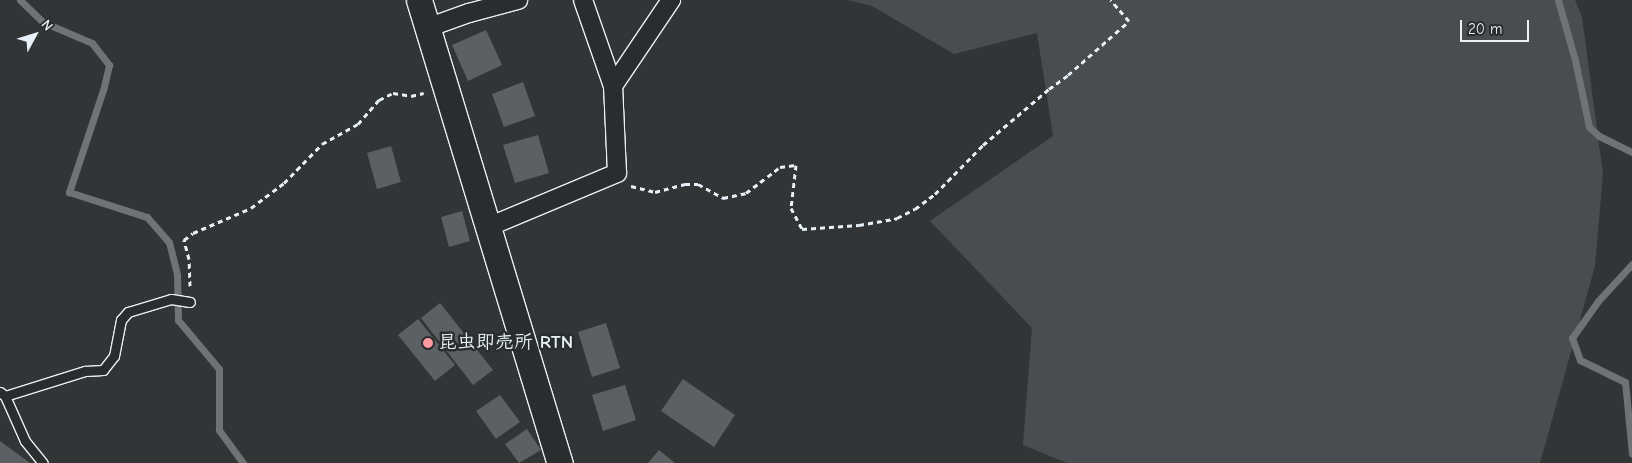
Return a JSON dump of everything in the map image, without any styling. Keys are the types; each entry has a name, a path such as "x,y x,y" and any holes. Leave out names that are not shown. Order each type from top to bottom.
{"street":[{"path":"418,0 560,463"},
{"path":"427,28 469,12 518,0"},
{"path":"488,227 616,174 613,86 583,0"},
{"path":"613,86 671,0"}],"lane":[{"path":"43,463 25,441 2,394 85,371 103,370 114,356 121,320 128,312 171,299 190,302"}],"path":[{"path":"616,174 632,187 654,192 685,184 698,184 723,198 746,193 780,167 796,165 791,208 802,229 859,226 897,218 915,209 935,194 983,145 1068,75 1129,21 1111,0"},
{"path":"190,302 189,259 184,240 193,234 251,208 284,183 322,144 358,124 379,100 393,93 411,96 446,88"}],"shaded area":[{"path":"848,0 1575,0 1582,17 1603,174 1595,266 1540,463 1067,463 1023,445 1032,328 930,221 1053,136 1037,33 954,54 872,6"}],"building":[{"path":"486,30 502,65 468,81 452,45"},
{"path":"523,82 535,116 504,127 492,94"},
{"path":"538,135 549,173 515,183 503,145"},
{"path":"391,146 401,182 377,189 367,153"},
{"path":"462,211 470,241 449,247 441,217"},
{"path":"440,303 493,370 473,385 421,318"},
{"path":"418,319 455,365 435,381 398,335"},
{"path":"606,323 620,368 592,377 578,332"},
{"path":"683,379 735,415 714,447 661,411"},
{"path":"625,385 636,420 603,431 592,395"},
{"path":"500,395 520,422 496,439 476,411"},
{"path":"527,429 541,450 519,463 505,444"},
{"path":"0,441 30,463 0,463"},
{"path":"659,450 675,463 648,463"}],"waterway":[{"path":"20,0 43,22 92,43 109,65 103,90 69,192 147,217 169,242 177,275 178,320 219,369 219,430 243,463"},
{"path":"1558,0 1575,60 1589,127 1599,136 1632,152"},
{"path":"1632,264 1598,301 1572,338 1580,360 1625,382 1632,454"}],"place":[{"name":"昆虫即売所 RTN","path":"428,343"}]}
